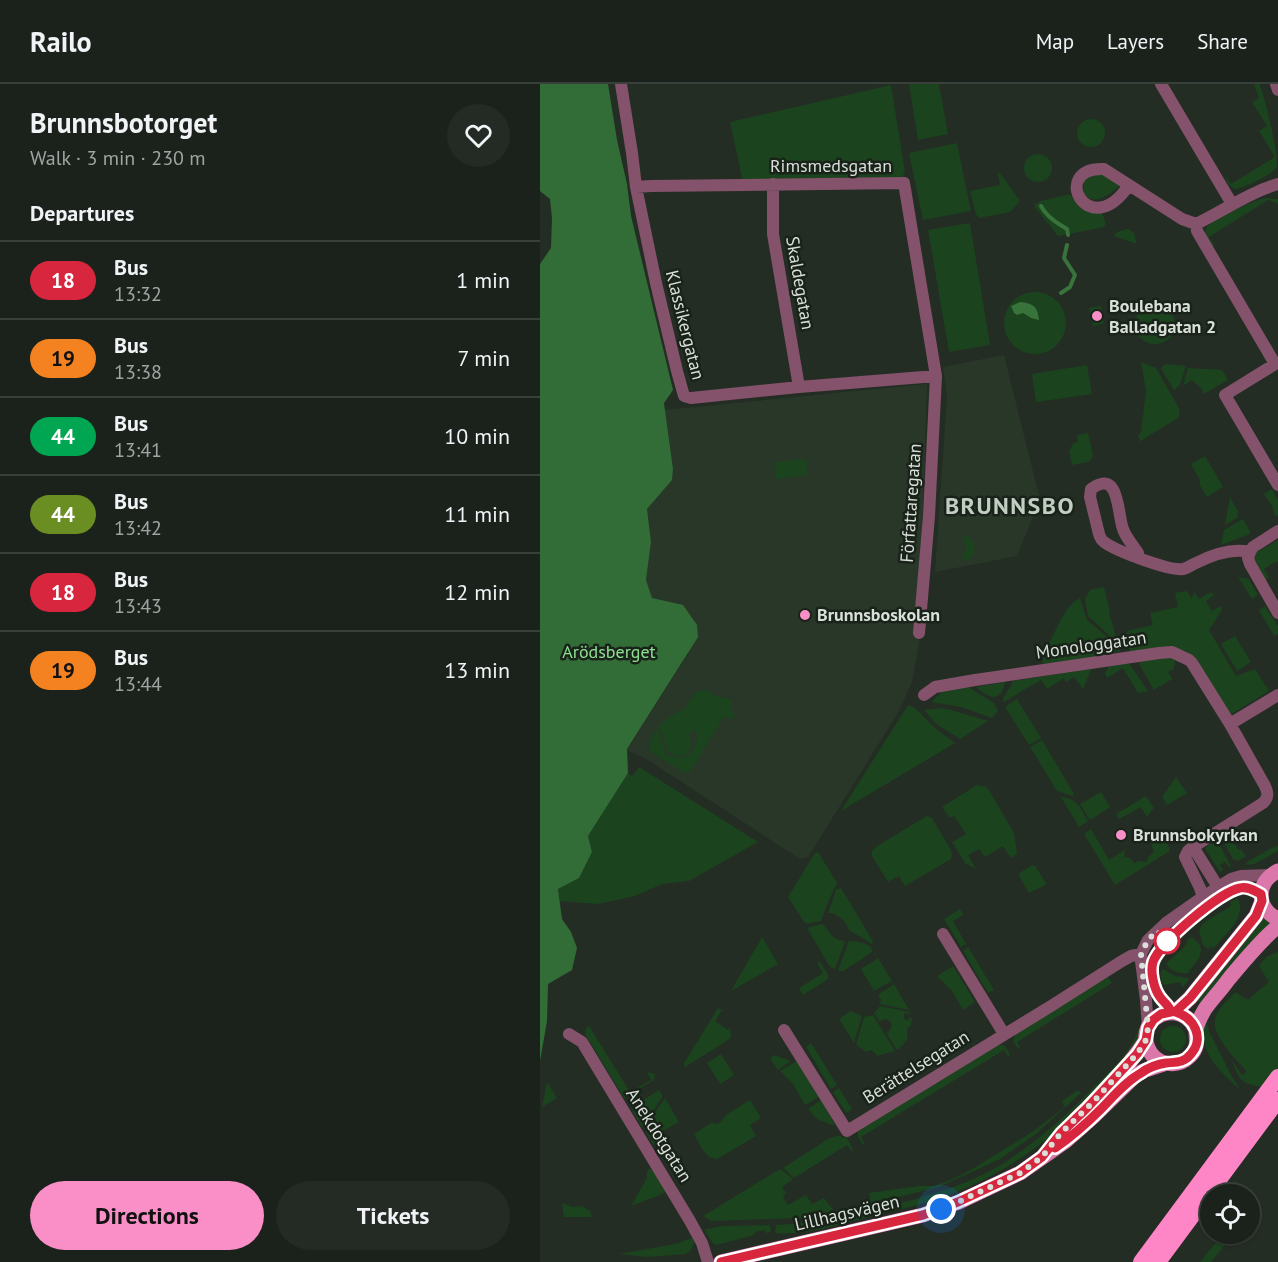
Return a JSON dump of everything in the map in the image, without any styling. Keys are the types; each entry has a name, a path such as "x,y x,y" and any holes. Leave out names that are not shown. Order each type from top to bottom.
{"highway":[{"path":"1142,1262 1278,1077"},
{"path":"1158,1262 1278,1100"}],"main road":[{"name":"Lillhagsvägen","path":"1042,1157 1061,1133 1137,1054 1157,1017 1175,1012 1190,998 1256,916 1262,901 1263,886 1274,873"},
{"path":"1262,901 1267,911 1278,919"},
{"name":"Lillhagsvägen","path":"721,1262 923,1215 958,1202 1020,1173 1067,1140 1134,1077 1143,1071 1167,1063 1179,1063 1192,1054 1197,1044 1196,1030 1205,1009 1261,941 1278,926"},
{"path":"1175,1012 1188,1018 1196,1030"},
{"path":"1147,1034 1148,1048 1152,1055 1167,1063"}],"street":[{"name":"Klassikergatan","path":"621,84 636,187 656,283 684,396 691,398 936,376"},
{"path":"1161,84 1232,204"},
{"name":"Rimsmedsgatan","path":"636,187 904,183 936,376"},
{"name":"Skaldegatan","path":"773,184 773,234 799,387"},
{"path":"1129,185 1182,219 1196,224 1264,188 1278,184"},
{"path":"1196,224 1197,231 1275,364 1225,395 1278,485"},
{"name":"Författaregatan","path":"919,633 929,516 936,376"},
{"path":"1137,557 1138,553 1122,526 1117,496 1112,487 1106,483 1098,484 1091,489 1090,497 1101,539 1113,548 1129,555 1176,569 1186,568 1218,554 1233,551 1250,552"},
{"path":"1278,531 1253,547 1248,558 1278,613"},
{"name":"Monologgatan","path":"924,695 935,687 975,680 1172,652 1189,660 1230,724 1265,786 1268,796 1263,803 1193,847"},
{"path":"1230,724 1278,695"},
{"path":"1203,897 1185,857 1193,847 1218,887"},
{"path":"1147,1034 1141,954 1148,940 1166,923 1231,879 1274,873"},
{"path":"943,934 1004,1034"},
{"name":"Berättelsegatan","path":"847,1131 1122,961 1141,954"},
{"path":"784,1030 847,1131 860,1137"},
{"name":"Anekdotgatan","path":"569,1034 582,1042 686,1213 702,1244 708,1262"}],"shaded area":[{"path":"909,84 939,84 948,134 918,140"},
{"path":"1254,84 1259,84 1265,101 1274,139 1277,167 1258,181 1235,189 1228,184 1226,176 1231,184 1275,157 1259,131 1267,126 1252,102 1259,98"},
{"path":"891,85 905,172 901,179 743,182 730,122"},
{"path":"1091,119 1101,123 1105,133 1101,143 1091,147 1081,143 1077,133 1081,123"},
{"path":"957,143 971,211 923,220 909,153"},
{"path":"1038,154 1048,158 1052,168 1048,178 1038,182 1028,178 1024,168 1028,158"},
{"path":"998,173 1020,201 1010,212 979,218 970,191 1000,185"},
{"path":"1099,173 1119,186 1102,198 1090,198 1085,193 1084,181 1086,177"},
{"path":"1071,195 1084,208 1102,213 1105,226 1058,236 1035,204"},
{"path":"1265,198 1278,199 1278,204 1268,200 1209,237 1214,245 1212,246 1205,233 1209,225 1232,211"},
{"path":"970,223 990,345 949,352 928,230"},
{"path":"1128,229 1134,233 1137,244 1114,236 1117,232"},
{"path":"1029,292 1041,292 1057,301 1064,311 1066,323 1064,335 1057,345 1041,354 1029,354 1018,349 1009,340 1004,329 1004,317 1009,306 1018,297"},
{"path":"1020,302 1034,306 1039,320 1023,313 1017,315 1014,313 1011,306"},
{"path":"1155,304 1169,310 1175,324 1169,338 1155,344 1141,338 1135,324 1141,310"},
{"name":"Boulebana Balladgatan 2","path":"1101,306 1104,323 1093,326 1089,308"},
{"path":"1004,355 1040,500 1017,556 935,572 947,398 943,367"},
{"path":"1141,362 1156,368 1180,410 1178,418 1139,442 1146,391"},
{"path":"1165,364 1186,366 1180,385 1174,390 1161,369"},
{"path":"1087,365 1092,394 1036,402 1032,374"},
{"path":"1188,368 1222,370 1228,380 1204,394 1192,380 1183,386"},
{"name":"Brunnsboskolan","path":"927,384 919,643 912,682 899,711 808,857 800,859 648,760 627,750 688,654 652,598 646,580 651,542 647,509 672,480 673,469 665,410"},
{"path":"1088,433 1093,456 1089,462 1072,465 1069,452 1073,443 1078,442 1077,435"},
{"path":"1205,456 1223,487 1207,497 1191,464"},
{"path":"806,459 808,475 776,479 774,462"},
{"path":"1272,489 1278,500 1278,515 1275,517 1272,506 1264,494"},
{"path":"1230,497 1238,512 1237,518 1225,525"},
{"path":"1243,519 1250,534 1221,545 1224,530"},
{"path":"967,536 973,543 974,550 971,557 963,561 962,557 966,547 962,538"},
{"path":"1278,540 1278,562 1264,569 1269,578 1265,580 1254,558 1257,552"},
{"path":"1238,577 1249,579 1258,595 1252,599"},
{"path":"1104,587 1117,639 1113,639 1088,616 1085,599 1090,590"},
{"path":"1187,591 1192,599 1194,592 1199,599 1211,592 1214,595 1206,601 1212,611 1220,606 1222,610 1209,630 1236,676 1255,669 1269,691 1230,715 1195,658 1184,650 1130,652 1127,631 1153,625 1150,613 1178,607 1175,593"},
{"path":"1080,598 1087,620 1118,643 1120,651 1042,664 1064,615"},
{"path":"1265,606 1278,626 1278,634 1274,636 1259,610"},
{"path":"1235,636 1251,662 1237,671 1221,644"},
{"path":"1175,659 1174,669 1168,672 1172,679 1154,690 1139,664 1142,661"},
{"path":"1129,663 1148,691 1138,693 1123,668 1107,678 1105,673 1109,666"},
{"path":"1090,669 1083,689 1074,677 1066,682 1064,678 1047,689 1041,680 1004,702 1002,701 1013,681"},
{"path":"1005,682 1000,694 994,697 976,687"},
{"path":"968,687 994,703 998,711 992,718 961,707 931,702 942,692"},
{"path":"707,690 732,701 732,711 735,716 731,719 723,718 692,769 689,772 683,772 651,752 651,740 657,729 666,754 679,758 690,754 696,745 696,732 693,730 689,734 691,741 689,751 682,756 677,756 667,750 658,727 669,717 685,708 695,692"},
{"path":"1017,699 1041,738 1029,745 1005,707"},
{"path":"908,705 915,708 935,728 955,743 841,811"},
{"path":"942,708 988,721 960,739 936,724 924,710"},
{"path":"1042,740 1074,794 1073,796 1057,791 1030,747"},
{"path":"639,767 758,842 689,881 662,884 635,896 598,904 560,901 558,889 579,878 592,852 588,836 628,773 632,776"},
{"path":"1176,777 1187,793 1167,805 1162,797"},
{"path":"977,785 987,787 1014,833 1017,854 1011,858 1003,846 985,857 979,849 968,855 976,869 965,863 952,842 966,834 954,816 950,818 942,807"},
{"path":"1101,792 1110,807 1090,820 1080,804"},
{"path":"1146,796 1154,808 1147,817 1141,807 1119,819 1116,814"},
{"path":"1061,797 1075,802 1088,821 1079,827"},
{"path":"927,816 932,818 951,850 951,859 905,886 899,876 888,882 872,856 872,851"},
{"path":"1091,829 1109,860 1125,850 1124,857 1130,858 1134,863 1146,862 1154,852 1153,837 1166,838 1170,851 1115,885 1084,834"},
{"path":"1228,831 1234,837 1232,839 1238,850 1241,849 1246,856 1238,861 1233,859 1222,839 1223,834"},
{"path":"1217,840 1231,866 1229,867 1225,862 1220,865 1223,870 1220,872 1205,848"},
{"path":"1278,846 1278,851 1255,864 1246,865 1247,862"},
{"path":"818,852 837,883 821,921 807,924 788,897 815,853"},
{"path":"1032,865 1035,866 1046,885 1029,893 1018,874"},
{"path":"841,888 873,941 872,944 849,930 841,918 828,913 836,890"},
{"path":"1238,898 1240,912 1234,925 1214,948 1211,946 1208,949 1203,945 1199,931 1203,923 1231,906 1230,902"},
{"path":"960,909 963,915 953,921 966,944 961,947 944,919"},
{"path":"1262,914 1276,923 1203,1005 1195,999"},
{"path":"822,924 833,937 845,942 835,969 830,967 808,930 809,927"},
{"path":"762,937 778,964 731,991"},
{"path":"1192,937 1200,947 1198,959 1188,973 1173,971 1166,964 1184,948 1188,939"},
{"path":"848,942 864,943 871,947 872,951 840,971 838,970"},
{"path":"968,947 994,990 988,993 963,951"},
{"path":"1278,952 1278,1069 1264,1088 1246,1083 1240,1078 1232,1060 1242,1075 1247,1072 1221,1040 1215,1019 1235,992 1249,999 1269,982 1259,966 1266,957"},
{"path":"878,958 892,981 874,991 861,969"},
{"path":"820,962 828,974 828,979 803,995 799,988 823,973 817,963"},
{"path":"953,966 975,1002 963,1010 952,991 937,976"},
{"path":"1163,969 1175,976 1188,978 1188,982 1182,987 1180,982 1164,985 1161,977"},
{"path":"1108,977 1112,983 1017,1042 1020,1048 1018,1049 1013,1041 1016,1033"},
{"path":"894,984 909,1010 880,1004 881,1000 878,995"},
{"path":"880,1006 910,1012 910,1014 904,1013 904,1019 912,1018 911,1025 907,1029 908,1036 905,1043 897,1050 887,1034 892,1026 890,1021 886,1019 879,1021 874,1013"},
{"path":"718,1008 722,1010 715,1021 728,1030 730,1027 731,1037 685,1067 684,1063"},
{"path":"851,1011 862,1016 854,1043 839,1019"},
{"path":"873,1015 895,1051 877,1056 872,1050 866,1052 856,1045 864,1017"},
{"path":"1207,1020 1208,1029 1241,1090 1218,1068 1207,1050 1204,1030"},
{"path":"589,1026 630,1092 651,1080 647,1072 655,1074 654,1080 624,1098 585,1034"},
{"path":"1173,1026 1183,1029 1186,1039 1183,1049 1173,1052 1163,1049 1160,1039 1163,1029"},
{"path":"1139,1028 1141,1029 1139,1039 1105,1083 1058,1130 1001,1171 980,1182 919,1205 822,1229 798,1233 775,1233 776,1225 835,1218 922,1197 978,1177 1004,1163 1050,1129 1106,1075 1131,1046"},
{"path":"811,1043 837,1085 831,1089 806,1047"},
{"path":"999,1044 1005,1046 1010,1055 1008,1057 1004,1050 861,1137 865,1144 863,1145 858,1137 858,1131 921,1091 924,1095 922,1091"},
{"path":"721,1054 734,1075 720,1084 707,1063"},
{"path":"774,1055 791,1061 778,1070 770,1058"},
{"path":"797,1061 819,1097 805,1105 793,1084 780,1071"},
{"path":"547,1082 557,1098 542,1107"},
{"path":"839,1088 852,1109 846,1113 833,1092"},
{"path":"659,1090 663,1096 642,1128 631,1108"},
{"path":"1078,1090 1081,1093 1036,1134 1000,1159 939,1187 834,1213 800,1218 711,1221 703,1216 780,1169 792,1180 782,1187 786,1193 783,1197 788,1205 806,1195 812,1204 824,1198 834,1211 871,1203 869,1193 934,1186 974,1168 1032,1132 1065,1107 1062,1101"},
{"path":"665,1098 679,1122 657,1134 661,1141 654,1145 645,1131"},
{"path":"750,1100 761,1118 750,1125 756,1136 717,1159 709,1156 694,1134 711,1123 721,1122 726,1115"},
{"path":"821,1100 834,1126 817,1119 808,1109"},
{"path":"836,1136 843,1138 846,1136 854,1151 847,1145 794,1178 783,1168 828,1139"},
{"path":"649,1169 652,1169 667,1191 631,1206 647,1178"},
{"path":"562,1203 573,1207 582,1206 590,1211 592,1216 564,1217"},
{"path":"770,1225 771,1232 766,1233 764,1230 755,1232 754,1235 717,1245 704,1230 722,1226"},
{"path":"692,1238 693,1247 685,1254 648,1257 619,1254 675,1244"},
{"path":"1215,1244 1226,1244 1211,1262 1200,1262"}],"green space":[{"name":"Arödsberget","path":"540,84 608,84 631,216 673,390 664,403 673,469 672,480 647,509 651,542 646,580 652,598 683,605 697,625 698,637 627,749 628,773 588,836 592,852 579,878 558,889 562,919 571,932 577,948 572,970 548,984 547,1021 540,1061 540,264 551,248 552,218 550,199 540,191"}],"waterway":[{"path":"1041,206 1049,217 1067,229 1068,235"},
{"path":"1061,293 1070,287 1075,275 1064,258 1067,245"}],"bus line":[{"name":"18","path":"721,1262 923,1215 958,1202 1020,1173 1042,1157 1061,1133 1137,1054 1146,1040 1150,1023 1161,1014 1171,1012 1158,993 1152,971 1156,956 1167,941 1180,927 1237,888 1247,888 1261,894 1262,901 1256,916 1190,998 1175,1012 1188,1018 1195,1027 1197,1040 1192,1054 1179,1063 1167,1063 1154,1067 1134,1077 1094,1116 1055,1148"}],"place":[{"name":"Boulebana Balladgatan 2","path":"1097,316"},
{"name":"Brunnsboskolan","path":"805,615"},
{"name":"Brunnsbokyrkan","path":"1121,835"}],"district":[{"name":"BRUNNSBO","path":"1010,506"}],"route":[{"path":"941,1209 1020,1173 1042,1157 1061,1133 1137,1054 1146,1040 1148,1028 1141,954 1148,940 1157,931 1167,941"}]}
